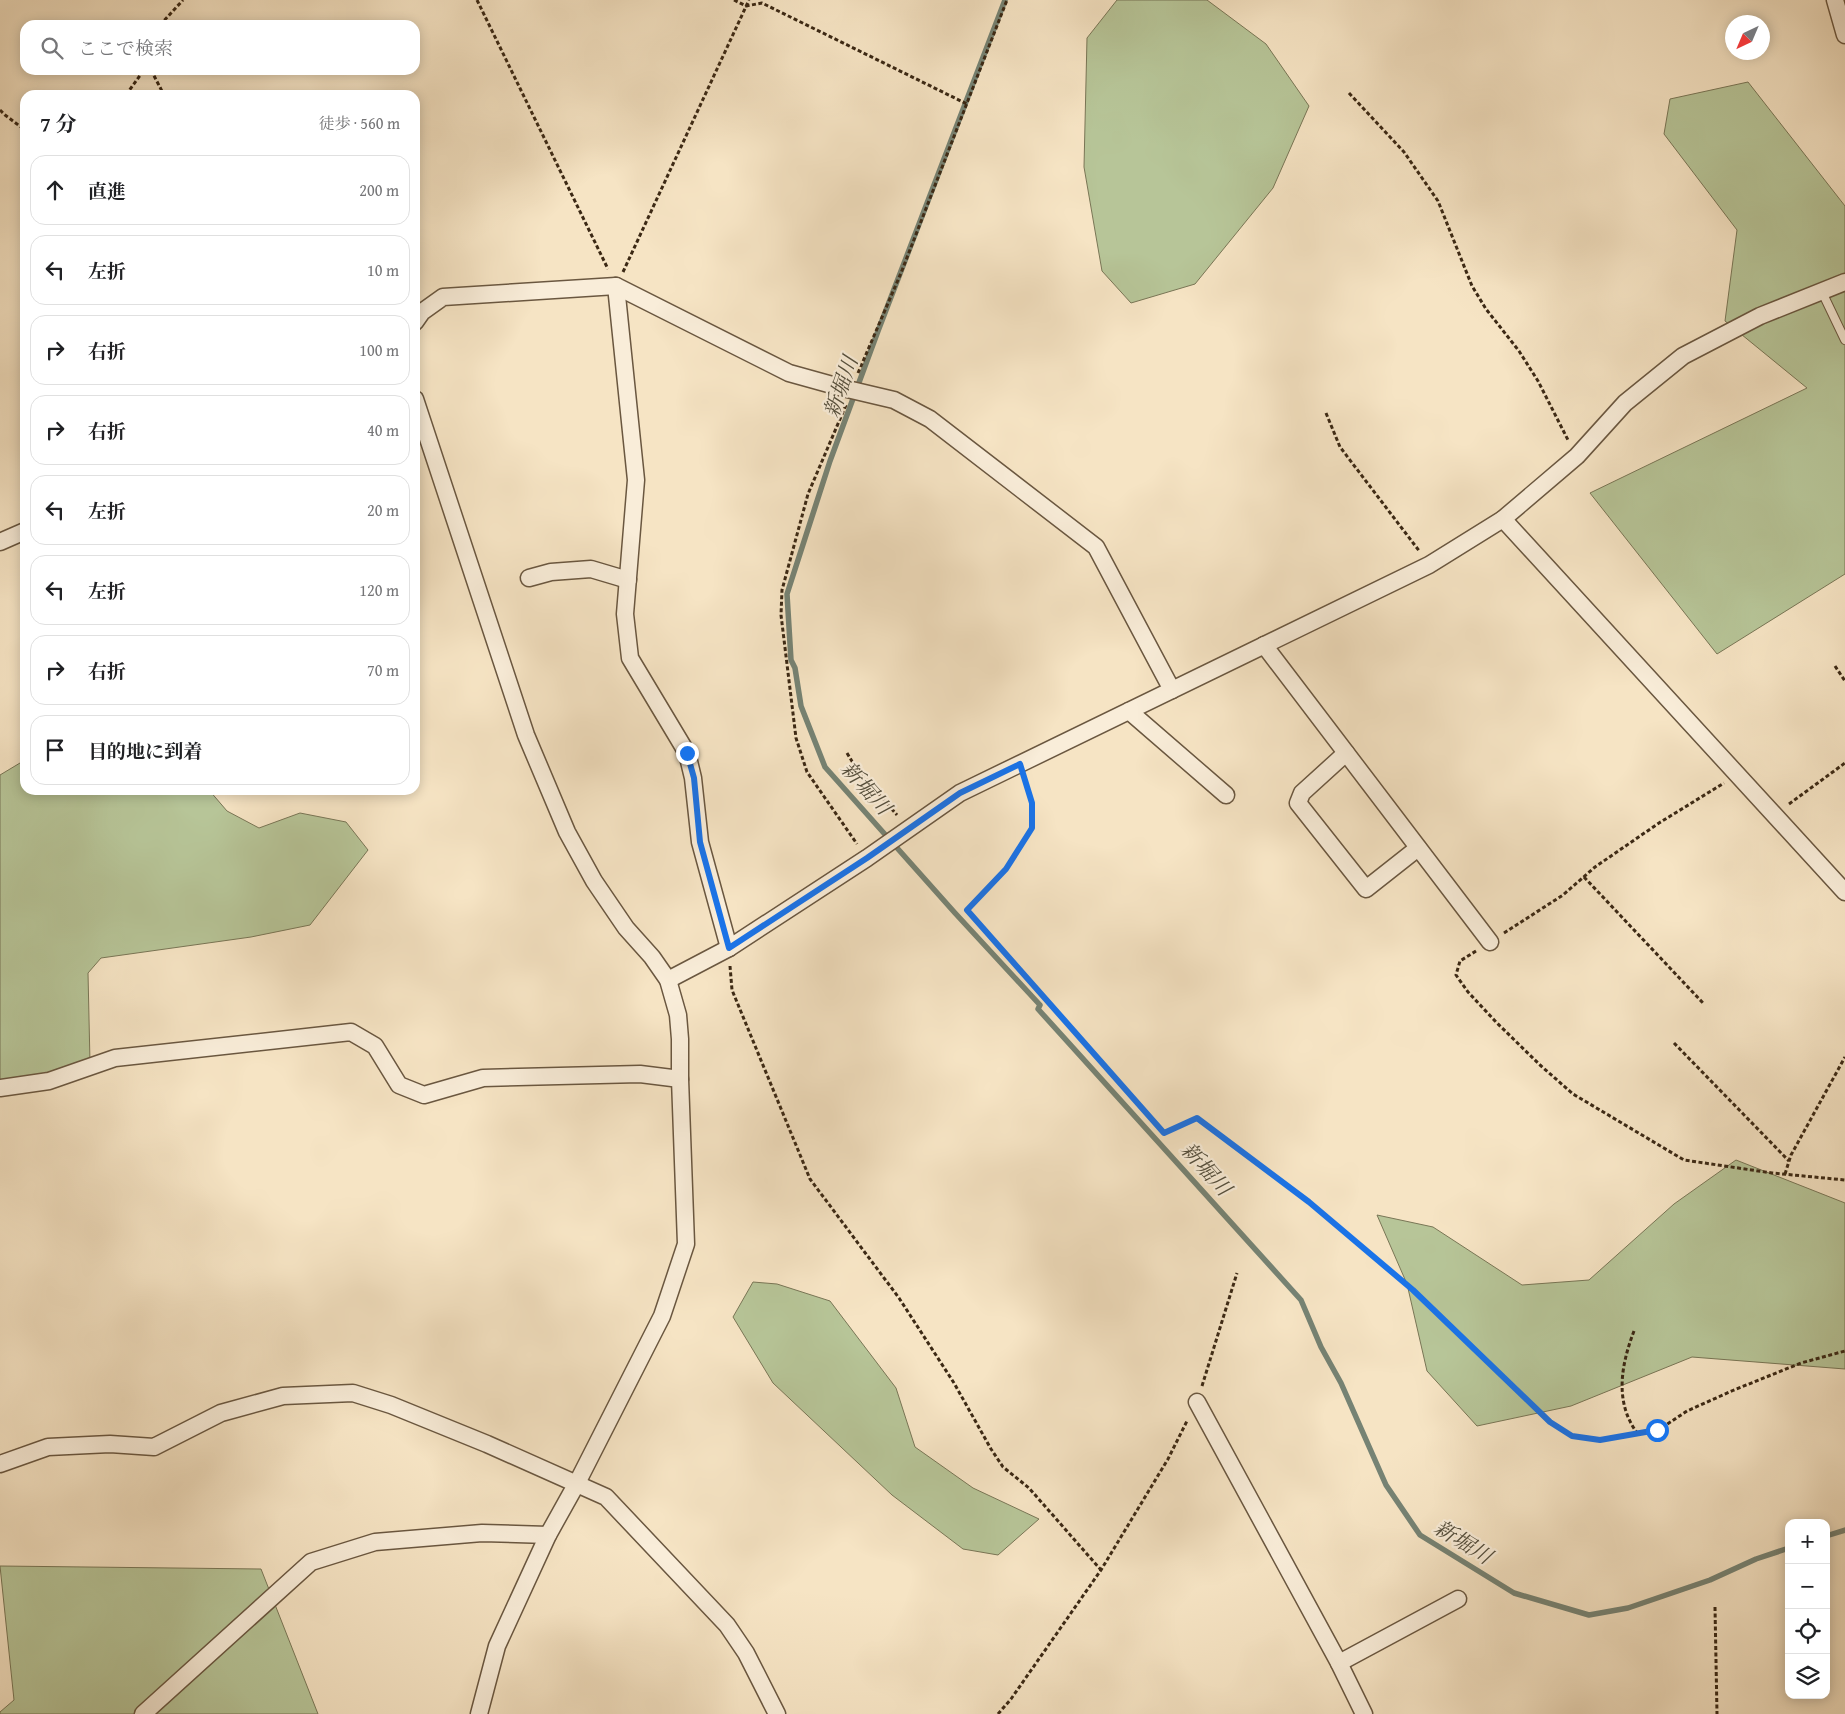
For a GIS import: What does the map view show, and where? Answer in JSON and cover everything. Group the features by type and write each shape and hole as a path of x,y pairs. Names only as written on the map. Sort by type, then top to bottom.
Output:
{"street":[{"path":"1835,0 1845,35"},
{"path":"668,980 729,948 867,858 960,793 1429,565 1503,519 1577,456 1625,403 1683,356 1760,316 1845,282"},
{"path":"616,286 636,480 625,614 630,658 687,753 694,778 700,842 729,948"},
{"path":"420,315 443,297 616,286 789,373 894,400 930,419 1096,548 1172,690"},
{"path":"420,414 526,734 566,832 599,889 626,928 652,957 668,980 678,1014 680,1039 686,1244 662,1316 577,1483 548,1535 497,1646 479,1714"},
{"path":"1503,519 1845,892"},
{"path":"0,542 20,533"},
{"path":"529,578 551,572 590,569 628,580"},
{"path":"1264,646 1490,942"},
{"path":"1129,711 1226,796"},
{"path":"1346,753 1302,793 1298,803 1366,889 1418,848"},
{"path":"0,1088 49,1080 115,1058 351,1032 375,1046 399,1085 424,1095 483,1078 640,1074 680,1079"},
{"path":"0,1464 48,1447 110,1444 154,1447 221,1413 283,1396 353,1393 400,1409 606,1497 727,1625 746,1653 777,1714"},
{"path":"1197,1402 1339,1663 1364,1714"},
{"path":"143,1714 311,1562 376,1542 482,1532 548,1535"},
{"path":"1339,1663 1458,1599"}],"lane":[{"path":"1822,292 1845,340"}],"path":[{"path":"165,20 183,0"},
{"path":"477,0 616,286"},
{"path":"734,0 746,6 762,3 967,104"},
{"path":"616,286 749,0"},
{"path":"867,858 807,772 796,738 781,614 782,590 808,494 900,273 1007,0"},
{"path":"130,90 140,75"},
{"path":"154,75 161,90"},
{"path":"1349,94 1404,152 1438,201 1472,286 1486,309 1519,351 1538,381 1577,456"},
{"path":"0,110 20,126"},
{"path":"1326,413 1340,447 1429,565"},
{"path":"1835,666 1845,681"},
{"path":"847,753 856,768 909,829"},
{"path":"1774,815 1845,763"},
{"path":"1020,764 1032,803 1032,828 1006,869 967,910 1164,1133 1197,1118 1309,1202 1413,1290 1550,1422 1572,1436 1600,1440 1657,1430 1687,1411 1801,1363 1845,1352"},
{"path":"1737,775 1659,823 1595,867 1563,895 1460,961 1456,975 1468,992 1496,1022 1573,1094 1684,1160 1845,1180"},
{"path":"1584,877 1703,1003"},
{"path":"729,948 732,990 810,1178 899,1298 954,1384 1003,1467 1029,1488 1100,1570"},
{"path":"1674,1043 1790,1161"},
{"path":"1785,1174 1845,1057"},
{"path":"998,1714 1011,1699 1100,1570 1168,1459 1197,1402 1237,1273"},
{"path":"1634,1331 1626,1350 1621,1380 1626,1416 1638,1434"},
{"path":"1715,1607 1718,1714"}],"green space":[{"path":"1117,0 1207,0 1266,44 1309,106 1273,188 1195,284 1131,303 1102,271 1084,167 1087,38"},
{"path":"1748,82 1845,206 1845,574 1717,654 1590,493 1807,388 1725,321 1737,230 1664,134 1670,99"},
{"path":"20,763 20,795 213,795 227,811 259,828 300,813 346,822 368,850 310,925 251,937 101,958 88,973 90,1063 0,1093 0,775"},
{"path":"1736,1160 1845,1203 1845,1369 1692,1357 1571,1406 1477,1426 1427,1371 1407,1284 1377,1215 1433,1227 1522,1285 1589,1280 1674,1204"},
{"path":"753,1282 777,1284 830,1301 896,1388 915,1447 973,1488 1039,1519 998,1555 963,1549 892,1495 773,1383 733,1317"},
{"path":"0,1566 261,1569 318,1714 0,1714 14,1700"}],"waterway":[{"name":"新堀川","path":"1005,0 830,461 787,594 791,660 795,668 801,706 825,767 1040,1005 1038,1009 1301,1300 1321,1347 1341,1383 1386,1485 1420,1535 1514,1593 1589,1615 1628,1608 1710,1580 1756,1559 1785,1549"},
{"name":"新堀川","path":"1830,1535 1845,1530"}],"route":[{"path":"687,753 694,778 700,842 729,948 867,858 960,793 1020,764 1032,803 1032,828 1006,869 967,910 1164,1133 1197,1118 1309,1202 1413,1290 1550,1422 1572,1436 1600,1440 1657,1430"}]}
